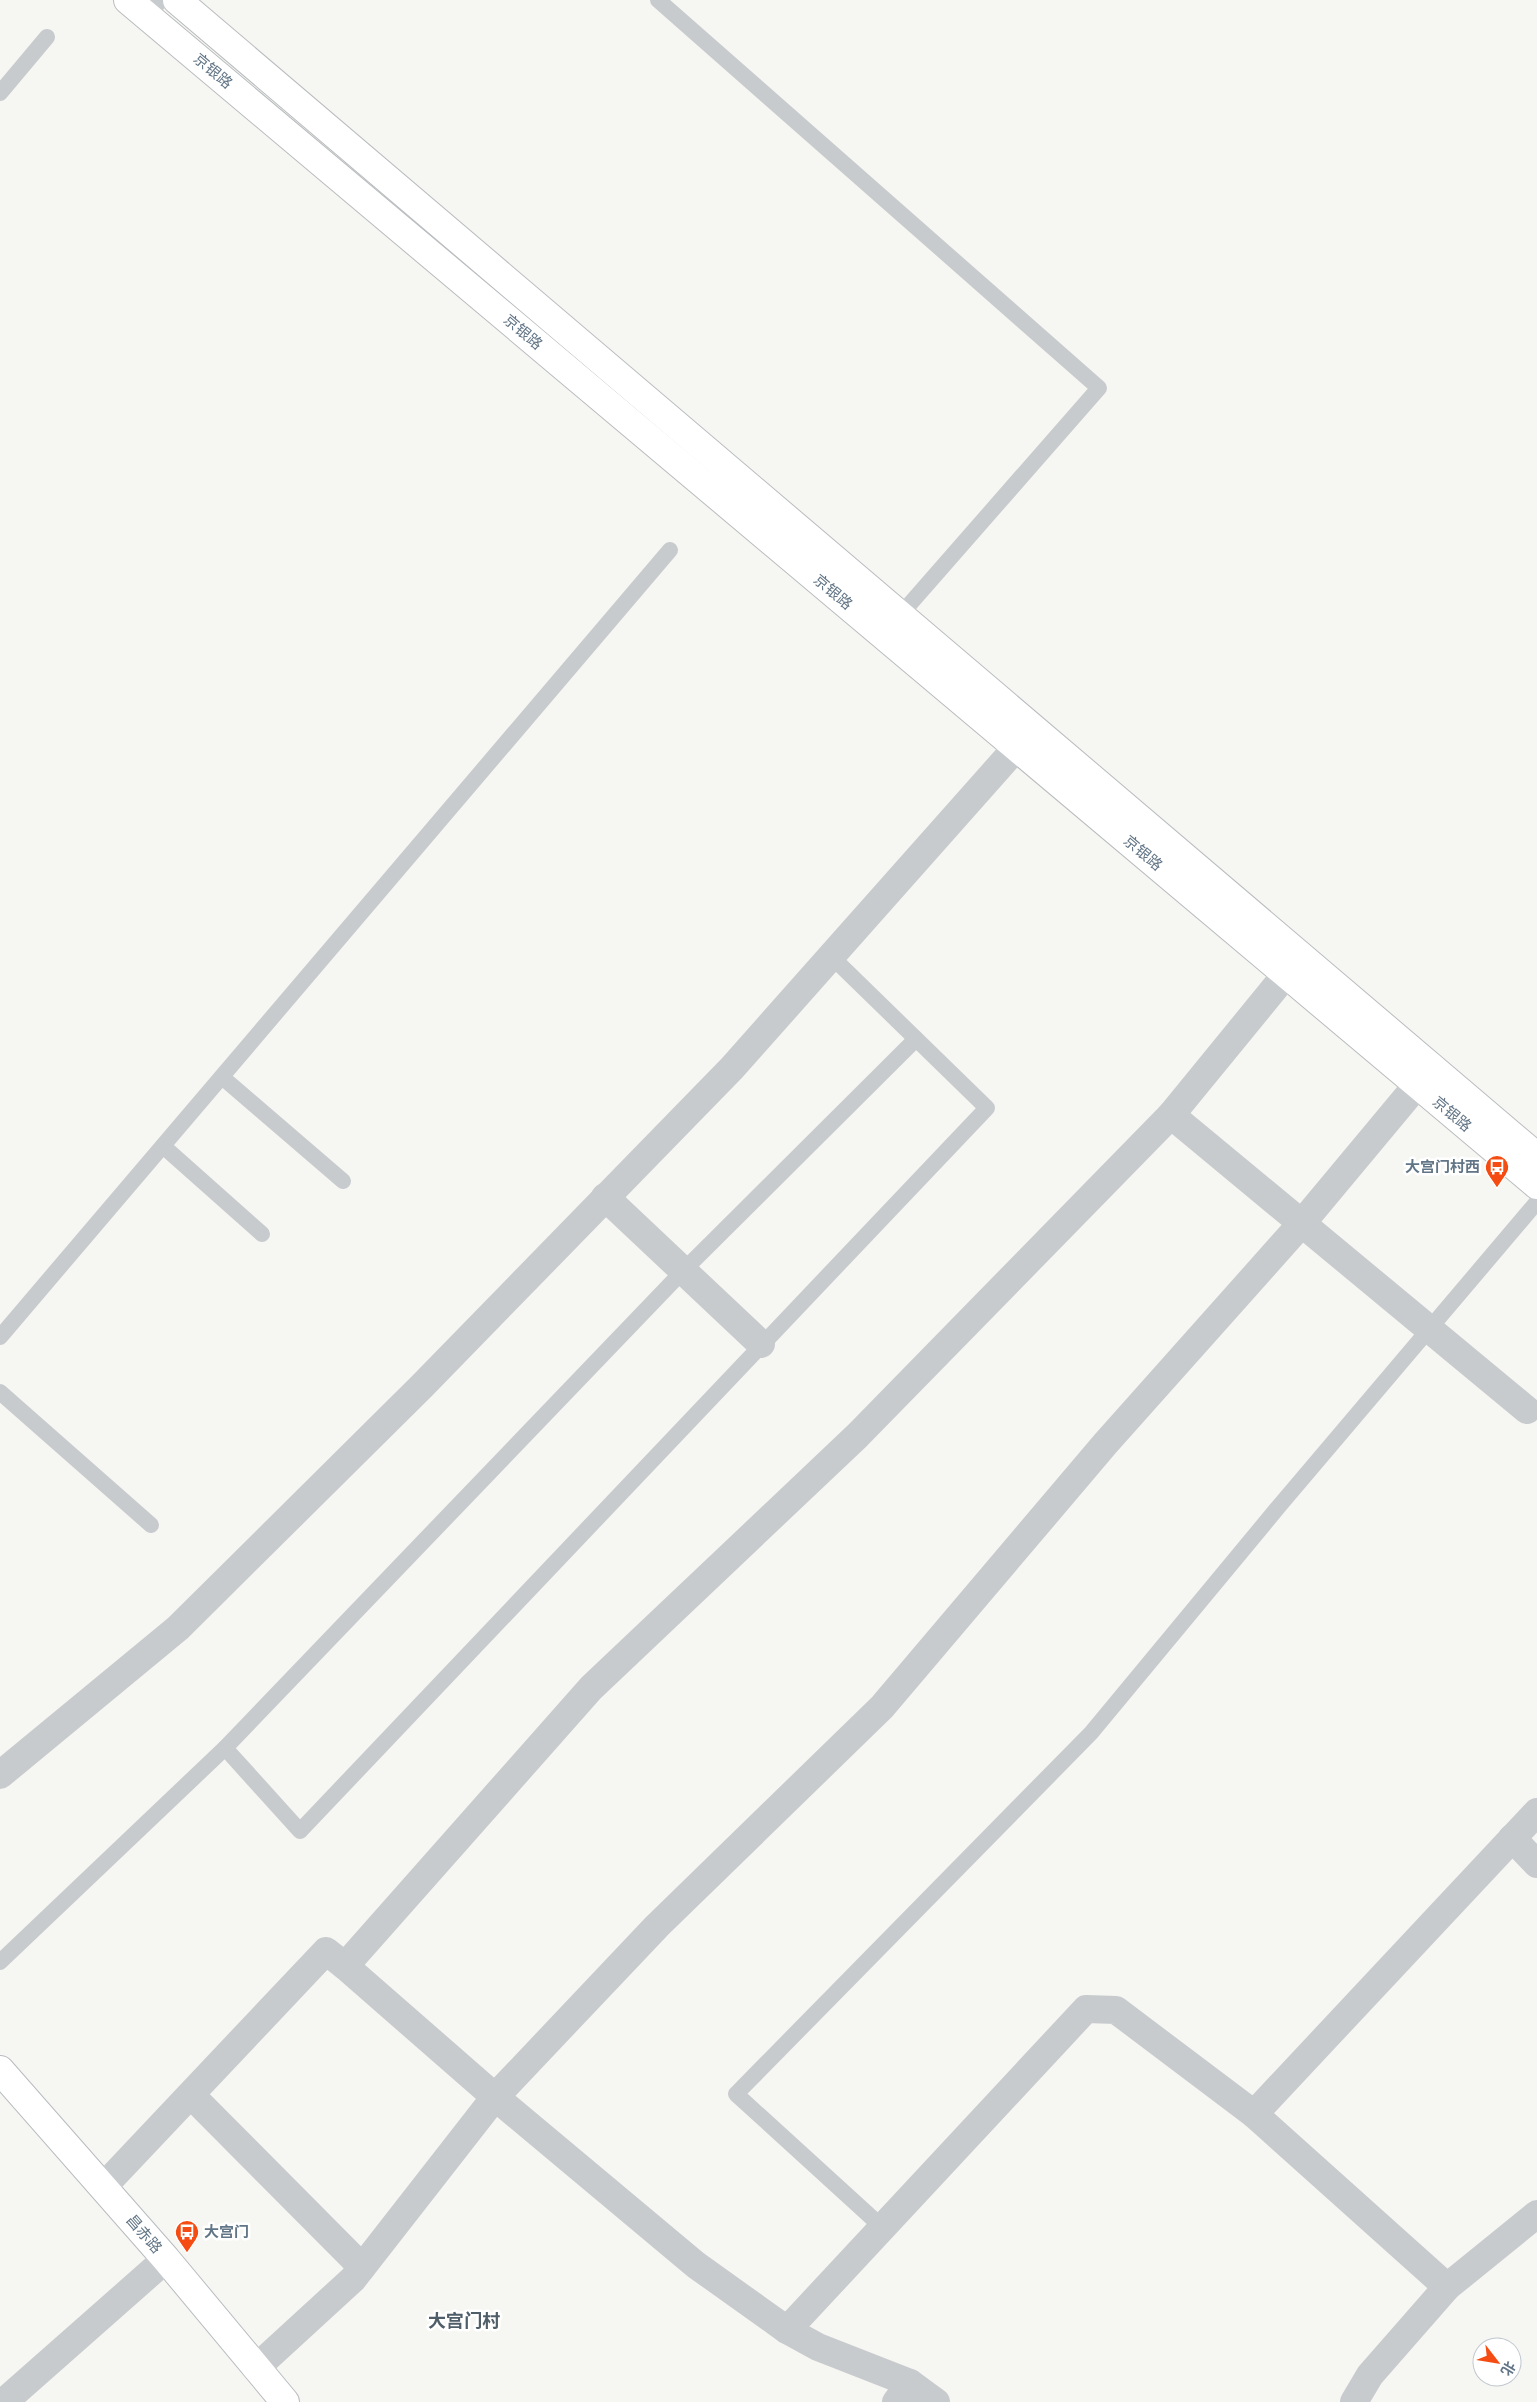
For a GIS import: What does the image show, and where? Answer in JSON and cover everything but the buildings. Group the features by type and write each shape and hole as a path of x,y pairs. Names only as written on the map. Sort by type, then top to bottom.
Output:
{"main road":[{"name":"京银路","path":"177,0 892,625"},
{"name":"京银路","path":"145,5 892,625 1425,1076 1537,1185"},
{"name":"京银路","path":"1425,1076 1537,1157"},
{"name":"昌赤路","path":"0,2070 166,2260 285,2402"}],"street":[{"path":"0,1775 178,1628 422,1386 732,1068 1025,738"},
{"path":"344,1966 591,1688 858,1436 1171,1115 1293,965"},
{"path":"256,2368 353,2279 495,2097 657,1926 882,1707 1105,1444 1302,1223 1425,1076"},
{"path":"1171,1115 1527,1410"},
{"path":"605,1198 762,1344"},
{"path":"1254,2114 1537,1812"},
{"path":"1512,1838 1537,1864"},
{"path":"103,2187 326,1951 495,2097 696,2265 787,2330 903,2392 936,2402"},
{"path":"787,2330 1086,2009 1116,2010 1254,2114 1447,2286"},
{"path":"191,2094 362,2266"},
{"path":"1354,2402 1370,2375 1447,2286 1537,2214"},
{"path":"13,2395 166,2260"}],"lane":[{"path":"658,0 1099,388 892,625"},
{"path":"0,93 47,37"},
{"path":"2,1331 163,1146 670,550"},
{"path":"225,1748 300,1830 987,1108 831,956"},
{"path":"0,1962 225,1748 684,1270 916,1039"},
{"path":"222,1077 343,1181"},
{"path":"163,1146 262,1234"},
{"path":"882,2228 736,2094 1091,1733 1537,1202"},
{"path":"0,1392 151,1525"}],"place":[{"name":"大宫门村西","path":"1497,1188"},
{"name":"大宫门","path":"187,2253"}],"district":[{"name":"大宫门村","path":"464,2321"}]}
